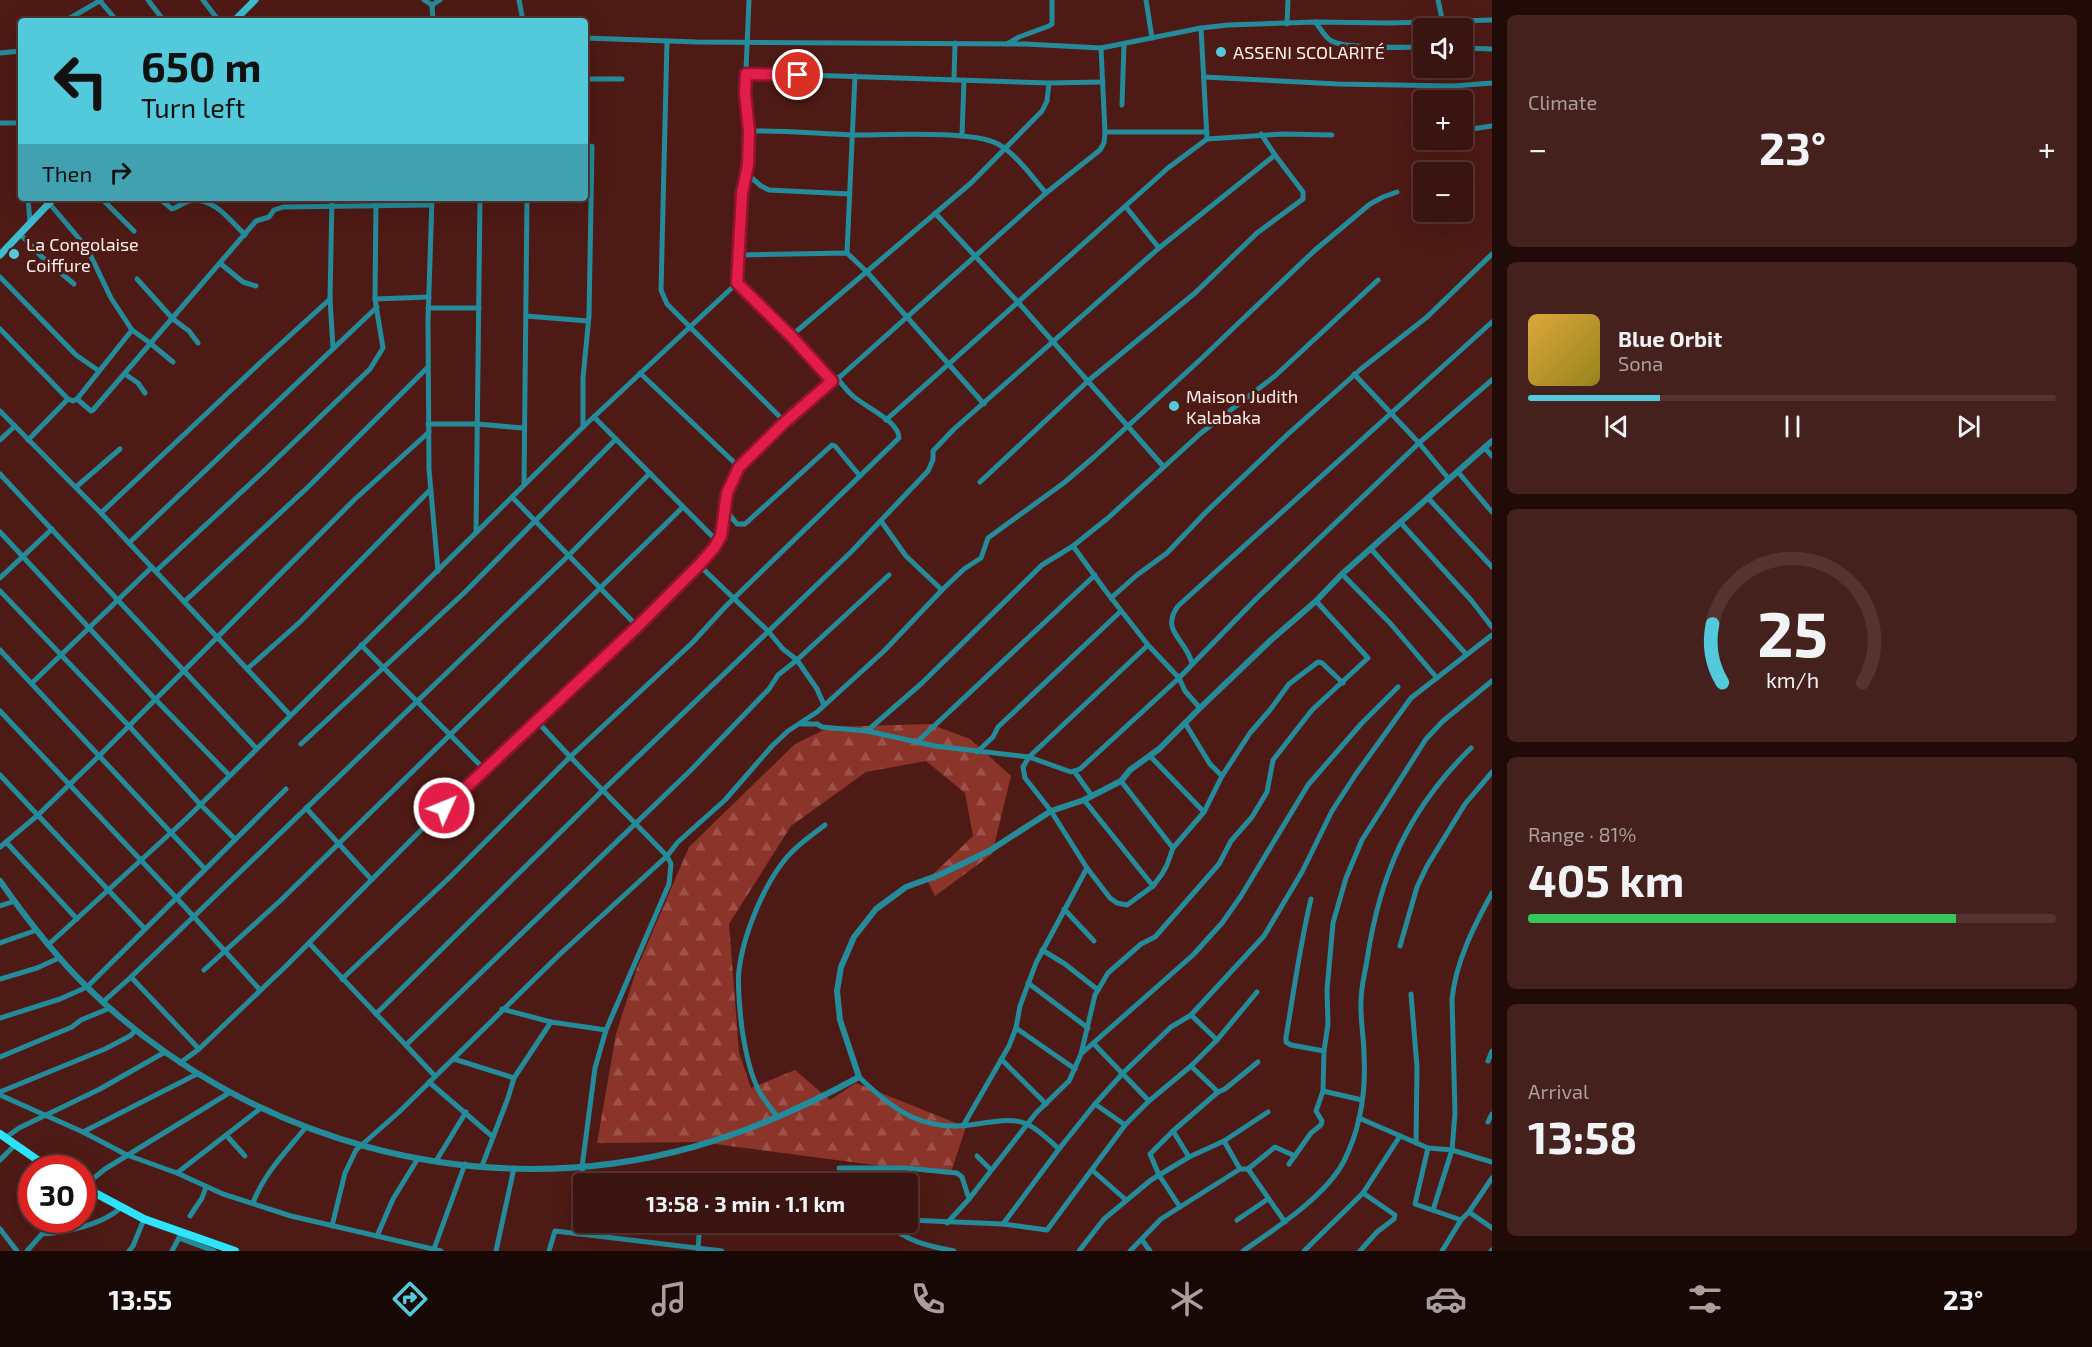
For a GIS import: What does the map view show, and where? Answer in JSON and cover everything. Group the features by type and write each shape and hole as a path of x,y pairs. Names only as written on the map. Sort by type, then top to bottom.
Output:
{"main road":[{"path":"237,18 253,1"},
{"path":"0,255 51,201"},
{"path":"3,1136 29,1155"},
{"path":"96,1194 144,1219 181,1234 235,1251"}],"street":[{"path":"70,18 101,0 115,18"},
{"path":"148,0 162,18"},
{"path":"202,0 217,18"},
{"path":"424,0 432,5"},
{"path":"432,5 440,0"},
{"path":"519,0 522,18"},
{"path":"48,945 142,861 583,427 737,283 742,193 749,131 745,93 749,0"},
{"path":"1007,44 1052,24 1052,0"},
{"path":"1146,0 1152,38"},
{"path":"1287,24 1288,0"},
{"path":"1438,0 1442,18"},
{"path":"432,5 433,18"},
{"path":"1473,20 1492,20"},
{"path":"1315,22 1330,40 1338,44 1367,47 1413,47"},
{"path":"588,38 1007,44 1101,48 1201,28 1315,22 1413,22"},
{"path":"1201,28 1207,139"},
{"path":"667,41 661,290 668,304 785,422"},
{"path":"954,80 955,44"},
{"path":"1122,105 1124,44"},
{"path":"180,1063 199,1049 484,769 637,627 699,565 721,536 724,508 730,486 739,467 785,422 975,255 1046,193 1100,150 1104,143 1105,132 1101,48"},
{"path":"1473,48 1492,49"},
{"path":"0,53 18,51"},
{"path":"746,74 1049,83 1102,82"},
{"path":"847,253 855,76"},
{"path":"1204,77 1454,86 1492,83"},
{"path":"588,79 622,79"},
{"path":"962,136 964,80"},
{"path":"791,336 971,183 1042,111 1047,101 1049,83"},
{"path":"0,123 18,123"},
{"path":"1473,129 1492,126"},
{"path":"749,131 962,136 988,140 1005,148 1046,193"},
{"path":"1105,132 1207,132"},
{"path":"980,482 1088,381 1195,293 1257,233 1303,199 1303,192 1261,134"},
{"path":"886,420 1168,168 1207,139 1261,134 1332,135"},
{"path":"583,427 583,378 588,321 588,170 592,146"},
{"path":"376,1014 881,520 928,471 933,460 933,451 1159,248 1275,155"},
{"path":"746,173 761,186 770,190 850,194"},
{"path":"332,1226 345,1173 356,1150 454,1059 502,1009 667,856 678,842 724,800 760,758 799,724 817,712 884,651 964,569 981,558 988,538 1065,482 1129,426 1314,250 1370,204 1383,196 1397,192"},
{"path":"28,201 30,223"},
{"path":"51,201 87,248 111,298 132,330 173,362"},
{"path":"103,201 134,231"},
{"path":"163,201 172,209 189,201"},
{"path":"197,201 212,205 224,213 245,235"},
{"path":"332,201 330,299 333,348"},
{"path":"32,683 118,600 265,470 370,369 383,348 375,299 376,201"},
{"path":"77,399 92,410 256,221 269,217 278,208 332,205 376,206 431,201 428,424 430,490 438,571"},
{"path":"476,533 480,201"},
{"path":"524,485 527,201"},
{"path":"1126,207 1159,248"},
{"path":"935,213 1017,301 1163,466"},
{"path":"20,234 42,257 74,284"},
{"path":"739,255 847,253 867,272 947,365 984,404"},
{"path":"1111,598 1167,553 1206,512 1354,374 1427,317 1492,254"},
{"path":"221,264 243,282 256,286"},
{"path":"0,278 76,355 99,371"},
{"path":"137,279 198,343"},
{"path":"867,731 922,683 1042,566 1073,546 1108,518 1163,466 1275,375 1378,280"},
{"path":"342,979 450,877 569,758 685,649 900,437 899,433 873,408 854,397 834,380 737,283"},
{"path":"375,299 429,297"},
{"path":"101,513 330,299"},
{"path":"129,543 377,308"},
{"path":"428,308 479,308"},
{"path":"526,316 588,321"},
{"path":"1192,663 1190,653 1170,621 1171,615 1178,606 1492,322"},
{"path":"0,328 68,399 73,401 132,330"},
{"path":"184,602 307,488 428,368"},
{"path":"640,373 739,467"},
{"path":"125,374 138,383 145,393"},
{"path":"1354,374 1419,443 1449,479"},
{"path":"799,724 817,724 867,731 977,752 1029,757 1068,772 1074,771 1082,767 1179,678 1419,443 1492,380"},
{"path":"28,440 68,399"},
{"path":"0,411 101,513 290,715"},
{"path":"594,417 718,542"},
{"path":"428,424 477,424 523,428"},
{"path":"0,440 15,426"},
{"path":"0,847 38,815 154,699 218,639 347,507 429,432"},
{"path":"301,744 464,593 616,439"},
{"path":"1059,1149 1027,1124 1013,1120 963,1126 936,1125 910,1117 894,1109 859,1077 840,1020 837,991 841,967 847,950 860,927 876,909 900,890 939,875 989,851 1050,811 1084,800 1121,781 1130,770 1151,757 1342,574 1492,441"},
{"path":"724,508 737,524 745,525 832,445 860,476"},
{"path":"1484,447 1492,456"},
{"path":"76,487 120,448"},
{"path":"1458,472 1492,512"},
{"path":"103,1002 568,556 650,473"},
{"path":"0,474 256,748"},
{"path":"247,669 300,622 430,490"},
{"path":"512,497 637,627"},
{"path":"1428,498 1492,567"},
{"path":"204,970 338,843 683,507"},
{"path":"881,520 906,556 942,590"},
{"path":"1400,522 1471,600 1492,627"},
{"path":"0,578 52,529"},
{"path":"0,532 154,699 229,776"},
{"path":"1073,546 1121,611 1148,645 1179,678 1185,691 1200,708"},
{"path":"1371,549 1466,654"},
{"path":"699,565 768,631 783,650 797,660 813,682 824,705"},
{"path":"1342,574 1390,623 1437,678"},
{"path":"406,1045 691,770 769,689 778,675 888,575"},
{"path":"917,742 1095,575"},
{"path":"0,591 235,839"},
{"path":"947,1222 969,1198 1027,1124 1069,1080 1081,1054 1098,990 1108,973 1141,944 1155,937 1219,864 1232,841 1252,817 1267,792 1273,759 1312,710 1368,658 1316,601"},
{"path":"977,752 993,737 998,727 1121,611"},
{"path":"1003,1224 1095,1104 1171,1027 1191,1015 1264,936 1292,891 1332,811 1411,698 1492,635"},
{"path":"361,645 484,769"},
{"path":"1148,645 1029,757 1023,767 1024,778 1050,811 1087,868 1110,898 1117,903 1127,905 1153,886 1167,865 1173,848 1204,812 1222,776 1250,733 1289,684 1318,662 1322,663 1343,683"},
{"path":"0,650 205,869"},
{"path":"1289,1164 1311,1133 1321,1125 1322,1119 1316,1112 1323,1091 1324,1051 1328,1024 1327,990 1333,923 1346,878 1362,840 1426,739 1443,721 1492,681"},
{"path":"1081,1054 1193,955 1222,924 1308,785 1361,724 1398,687"},
{"path":"0,711 260,990"},
{"path":"817,712 817,724"},
{"path":"537,721 569,758 667,856 671,864 669,884 606,1030 595,1068 582,1173"},
{"path":"1185,723 1200,748 1222,776"},
{"path":"1243,1251 1285,1222 1330,1181 1343,1163 1355,1135 1362,1100 1365,1059 1361,994 1374,916 1383,886 1421,806 1440,781 1471,748"},
{"path":"1151,757 1204,812"},
{"path":"1074,771 1092,796"},
{"path":"1400,946 1417,887 1427,866 1465,804 1492,772"},
{"path":"0,775 144,929"},
{"path":"1121,781 1173,848"},
{"path":"0,1018 60,999 87,987 286,789"},
{"path":"1084,800 1153,886"},
{"path":"306,808 371,879"},
{"path":"777,1117 759,1090 745,1047 739,999 739,970 757,910 769,885 786,859 802,842 825,825"},
{"path":"6,842 76,919"},
{"path":"963,1126 1009,1046 1016,1028 1020,1006 1042,950 1087,868"},
{"path":"0,881 48,945 87,987 136,1030 180,1063 229,1093 306,1127 362,1146 417,1160 514,1168 582,1167 646,1157 691,1147 747,1130 826,1095 859,1077"},
{"path":"1433,1210 1452,1150 1455,1113 1452,999 1454,983 1473,930 1492,893"},
{"path":"1311,899 1303,931 1286,1042 1324,1051"},
{"path":"0,906 15,901"},
{"path":"1064,909 1094,941"},
{"path":"0,943 37,930"},
{"path":"309,942 435,1076"},
{"path":"1042,950 1072,969 1098,990"},
{"path":"0,979 37,969 59,958"},
{"path":"131,977 199,1049"},
{"path":"1028,983 1088,1028"},
{"path":"918,1221 1003,1224 1047,1230 1125,1125 1217,1040 1257,992"},
{"path":"1411,994 1417,1067 1416,1143"},
{"path":"0,1057 72,1027 81,1020 110,1008"},
{"path":"502,1009 551,1022 606,1030"},
{"path":"1191,1015 1217,1040"},
{"path":"482,1166 514,1078 551,1022"},
{"path":"1016,1028 1075,1070"},
{"path":"0,1094 105,1049 130,1036 136,1030"},
{"path":"1094,1044 1149,1101"},
{"path":"1488,1061 1492,1051"},
{"path":"3,1136 100,1089 165,1052"},
{"path":"454,1059 514,1078"},
{"path":"1001,1059 1046,1104"},
{"path":"1180,1207 1159,1175 1150,1154 1218,1092 1258,1062"},
{"path":"1191,1066 1218,1092"},
{"path":"83,1132 197,1074"},
{"path":"429,1082 493,1137"},
{"path":"1323,1091 1362,1100"},
{"path":"96,1176 229,1093"},
{"path":"0,1094 127,1155 177,1173 206,1187 291,1216 441,1251"},
{"path":"1095,1104 1125,1125"},
{"path":"177,1173 261,1108"},
{"path":"436,1161 466,1112"},
{"path":"1079,1251 1104,1219 1159,1175 1189,1157 1224,1141 1268,1112"},
{"path":"1488,1122 1492,1114"},
{"path":"1359,1118 1428,1149 1452,1150 1492,1162"},
{"path":"253,1203 267,1173 306,1127"},
{"path":"1173,1131 1189,1157"},
{"path":"227,1136 245,1156"},
{"path":"1304,1251 1363,1193 1400,1136"},
{"path":"1224,1141 1240,1169"},
{"path":"0,1160 15,1146"},
{"path":"1130,1251 1161,1219 1240,1169 1248,1169 1275,1147 1280,1147 1295,1156"},
{"path":"1428,1149 1421,1184 1414,1203 1461,1220"},
{"path":"977,1156 991,1170"},
{"path":"377,1236 393,1199 417,1160"},
{"path":"434,1248 465,1164"},
{"path":"496,1251 514,1168"},
{"path":"839,1168 912,1168 957,1173 962,1177 969,1198"},
{"path":"1248,1169 1285,1222"},
{"path":"1092,1170 1126,1200"},
{"path":"1442,1251 1461,1220 1492,1178"},
{"path":"190,1216 202,1198 206,1187"},
{"path":"1360,1251 1377,1232 1394,1219 1395,1215 1363,1193"},
{"path":"1237,1220 1268,1198"},
{"path":"27,1251 42,1234 56,1234 90,1224 114,1214 121,1207"},
{"path":"1469,1212 1492,1228"},
{"path":"129,1251 144,1219"},
{"path":"0,1229 17,1251"},
{"path":"549,1251 554,1231 722,1251"},
{"path":"698,1249 699,1233"},
{"path":"898,1233 912,1242 954,1251"},
{"path":"172,1251 181,1234 210,1250"},
{"path":"1142,1240 1150,1251"}],"green space":[{"path":"930,724 970,739 1011,776 992,854 935,896 927,880 973,836 965,793 926,761 866,772 791,826 729,924 739,1052 751,1088 795,1070 830,1100 856,1083 966,1127 950,1175 700,1142 597,1143 616,1034 637,968 689,847 795,744 830,727"}],"place":[{"name":"ASSENI SCOLARITÉ","path":"1221,52"},
{"name":"La Congolaise Coiffure","path":"14,254"},
{"name":"Maison Judith Kalabaka","path":"1174,406"}],"route":[{"path":"444,808 637,627 699,565 721,536 727,493 739,467 785,422 832,381 791,336 737,283 742,193 748,165 746,74 798,75"}]}
